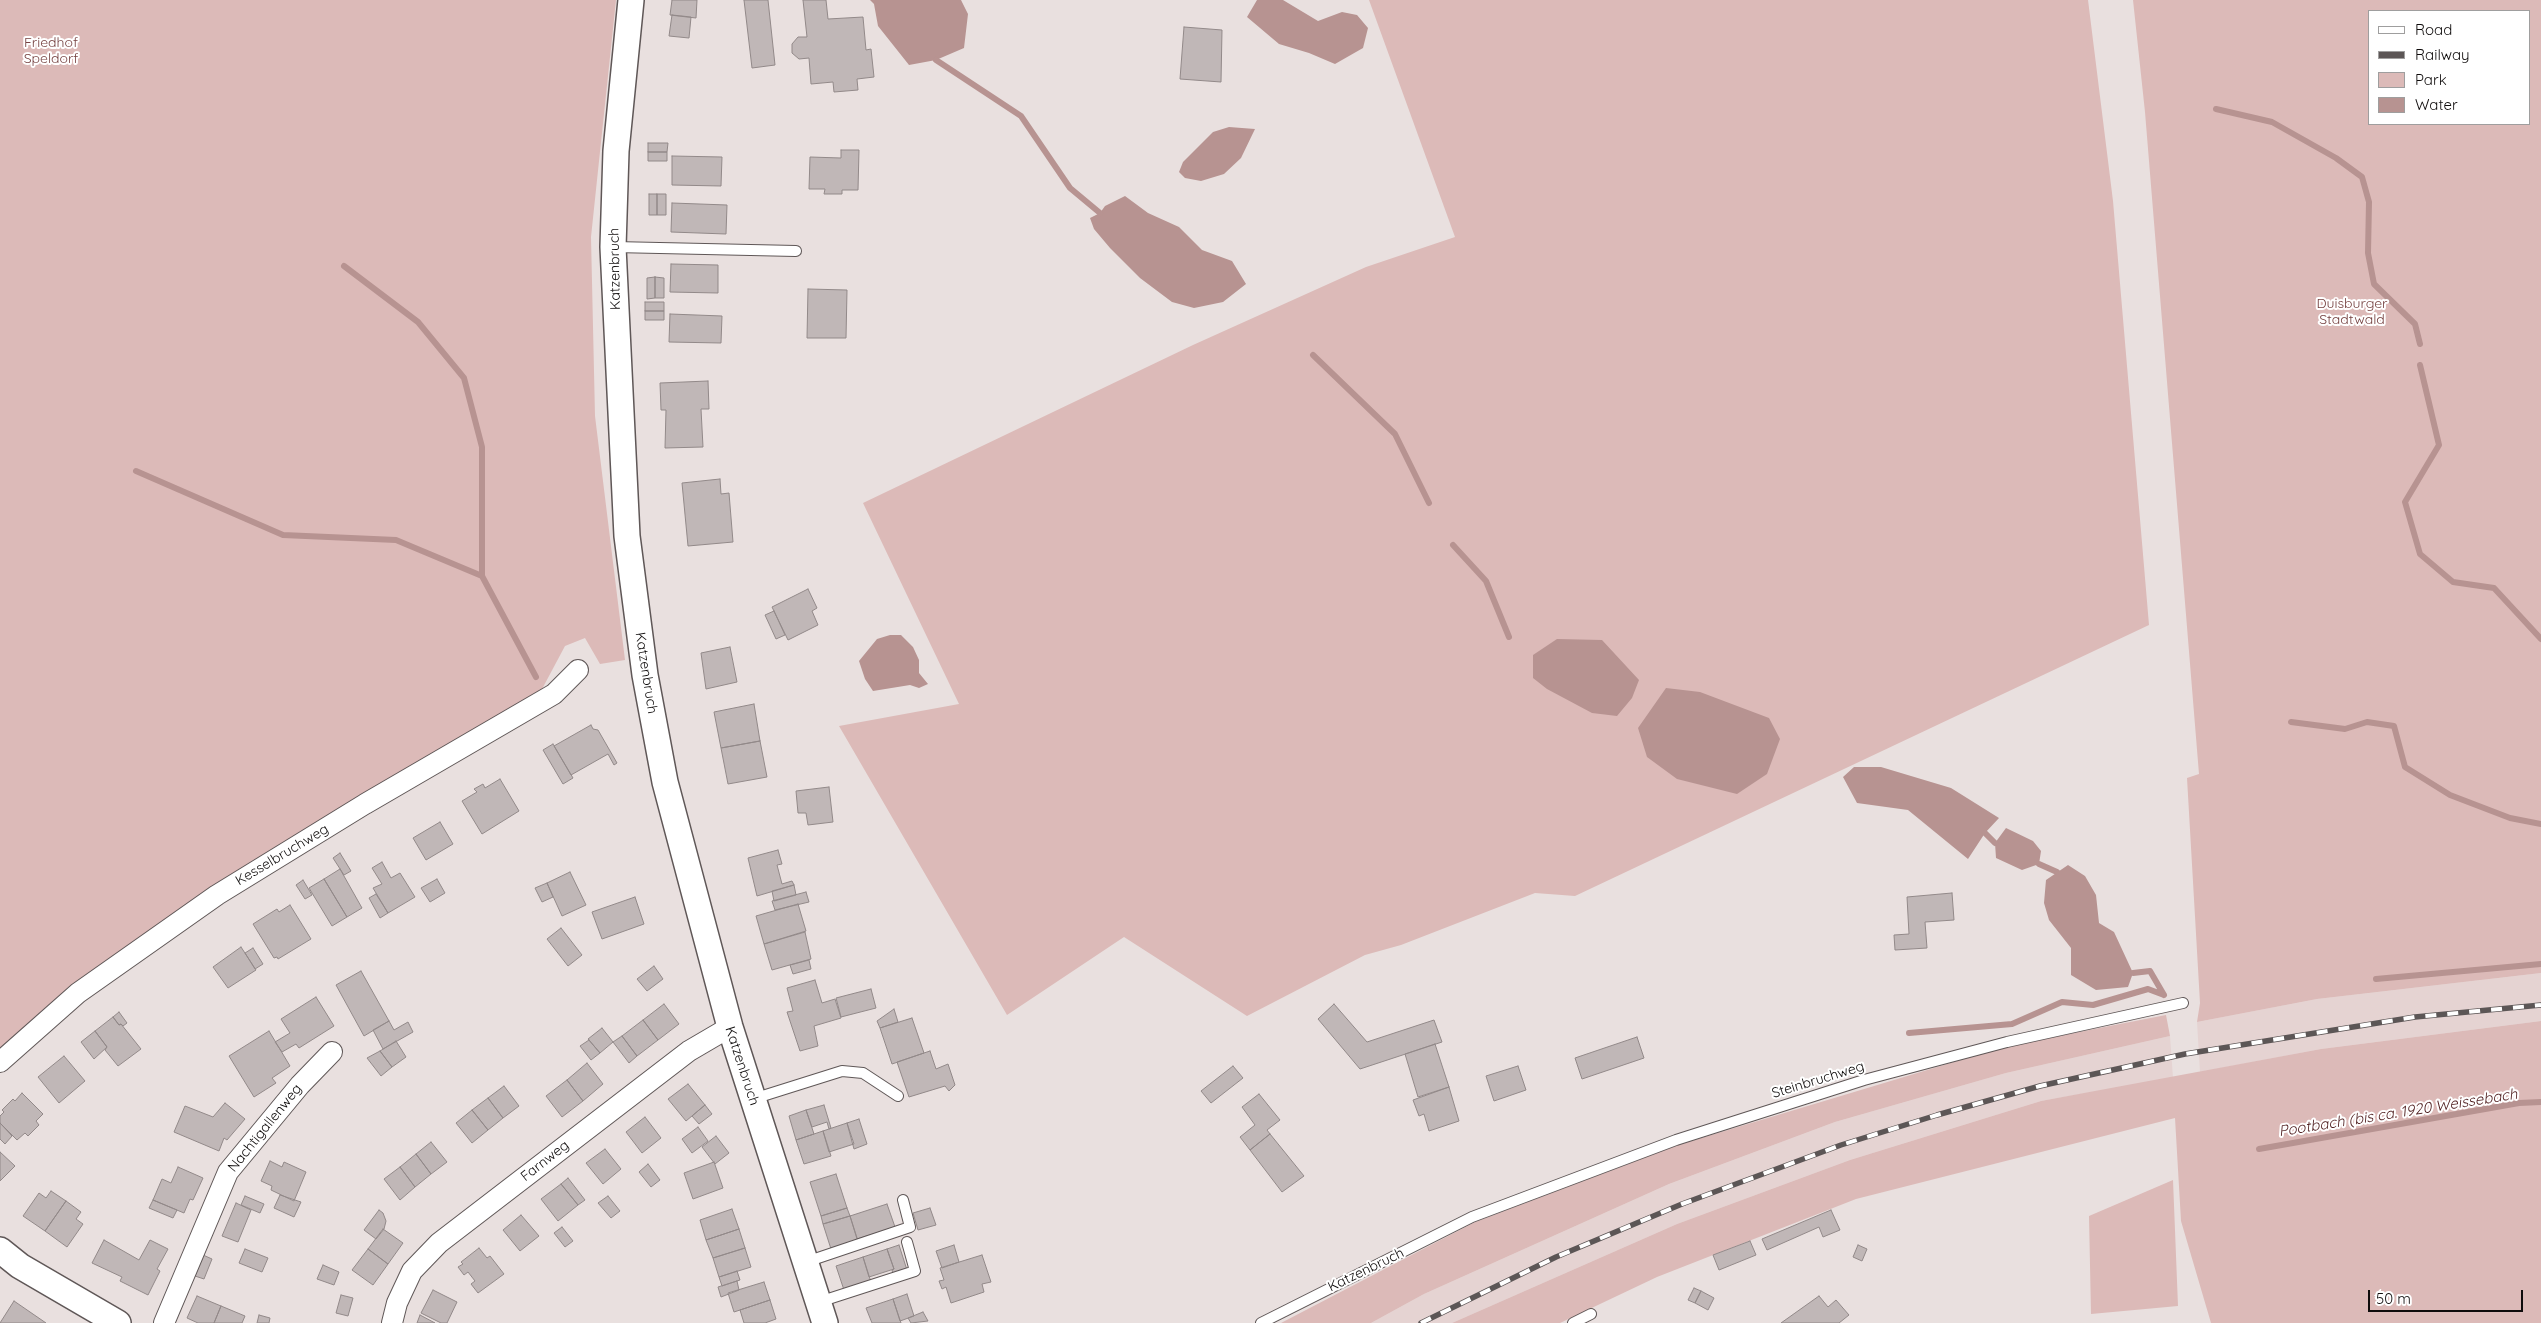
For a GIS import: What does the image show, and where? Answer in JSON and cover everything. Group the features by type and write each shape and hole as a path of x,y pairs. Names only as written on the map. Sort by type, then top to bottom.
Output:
{"street":[{"name":"Katzenbruch","path":"630,0 616,151 613,247 627,536 644,675 665,782 730,1027 822,1313"},
{"name":"Kesselbruchweg","path":"0,1062 78,993 217,894 365,804 554,694 578,670"},
{"name":"Farnweg","path":"392,1323 397,1303 412,1270 439,1243 688,1051 730,1027"},
{"name":"Nachtigallenweg","path":"164,1323 228,1172 300,1085 332,1052"},
{"path":"0,1250 20,1266 118,1323"}],"lane":[{"path":"613,247 796,251"},
{"name":"Steinbruchweg","path":"1472,1217 1676,1140 1864,1080 2007,1042 2183,1003"},
{"path":"753,1099 842,1071 863,1073 898,1096"},
{"path":"805,1262 910,1227 903,1200"},
{"name":"Katzenbruch","path":"1261,1323 1472,1217"},
{"path":"822,1313 915,1271 907,1242"},
{"path":"1573,1323 1591,1314"}],"shaded area":[{"path":"2541,973 2541,1021 2321,1049 2200,1072 2197,1022 2317,999"},
{"path":"2170,1036 2173,1078 2041,1101 1850,1160 1677,1224 1452,1323 1371,1323 1424,1294 1669,1184 1835,1122 2006,1073"}],"green space":[{"name":"Friedhof Speldorf","path":"0,0 616,0 591,237 595,416 625,660 600,664 585,638 565,646 541,691 0,1049"},
{"path":"1369,0 2088,0 2113,201 2149,625 1575,896 1535,893 1401,945 1365,955 1247,1016 1124,937 1007,1015 839,726 959,704 863,503 1193,345 1366,267 1455,237"},
{"name":"Duisburger Stadtwald","path":"2133,0 2541,0 2541,973 2317,999 2197,1022 2200,1003 2187,778 2199,774 2145,112"},
{"path":"2166,1015 2170,1036 2006,1073 1835,1122 1669,1184 1424,1294 1371,1323 1281,1323 1475,1222 1678,1145 2007,1046"},
{"path":"2541,1021 2541,1323 2211,1323 2181,1221 2175,1118 1856,1199 1657,1277 1560,1323 1452,1323 1677,1224 1850,1160 2041,1101 2321,1049"},
{"path":"2173,1180 2178,1306 2091,1314 2089,1216"}],"water":[{"path":"870,0 961,0 968,14 964,48 936,60 909,65 878,26 874,4"},
{"path":"1257,0 1283,0 1318,21 1342,12 1357,15 1368,28 1363,48 1335,64 1309,53 1279,44 1247,17"},
{"path":"1229,127 1255,129 1241,158 1224,174 1201,181 1185,178 1179,172 1183,162 1213,132"},
{"path":"1125,196 1148,213 1179,227 1202,250 1232,261 1246,284 1223,302 1194,308 1172,302 1140,278 1094,229 1090,218 1100,213 1105,206"},
{"path":"890,635 901,635 913,647 919,660 919,673 928,684 919,688 910,685 873,691 865,679 859,661 877,639"},
{"path":"1557,639 1602,640 1639,680 1632,698 1617,716 1592,713 1547,689 1533,678 1533,655"},
{"path":"1666,688 1700,692 1769,718 1780,739 1767,774 1737,794 1677,779 1647,757 1638,728"},
{"path":"1854,767 1881,767 1951,788 1999,818 1985,833 1968,859 1908,810 1857,803 1843,777"},
{"path":"2006,828 2033,841 2041,851 2039,864 2022,870 1996,858 1995,843"},
{"path":"2068,865 2085,876 2096,895 2099,923 2114,932 2133,973 2128,987 2096,990 2071,975 2071,948 2049,920 2044,903 2046,880"}],"building":[{"path":"672,0 697,0 696,18 670,15"},
{"path":"744,0 768,0 775,65 752,68"},
{"path":"803,0 826,0 828,19 863,17 866,50 871,49 874,77 857,79 858,90 834,92 833,82 811,84 809,58 799,59 792,53 792,44 798,37 807,37"},
{"path":"672,15 691,17 689,38 669,36"},
{"path":"1184,27 1222,30 1221,82 1180,79"},
{"path":"648,143 668,143 667,152 648,152"},
{"path":"841,150 859,150 858,190 842,190 842,194 824,194 825,189 809,189 810,157 841,158"},
{"path":"648,152 667,152 667,161 648,161"},
{"path":"672,156 722,157 721,186 672,185"},
{"path":"649,194 657,194 657,215 649,215"},
{"path":"657,194 666,194 666,215 657,215"},
{"path":"672,203 727,205 726,234 671,232"},
{"path":"671,264 718,265 718,293 670,292"},
{"path":"655,277 655,298 647,299 647,278"},
{"path":"655,277 664,278 664,298 655,298"},
{"path":"808,289 847,290 846,338 807,338"},
{"path":"645,302 664,302 664,311 645,311"},
{"path":"645,311 664,311 664,320 645,320"},
{"path":"670,314 722,316 721,343 669,342"},
{"path":"708,381 709,409 701,409 703,447 665,448 666,410 661,410 660,383"},
{"path":"720,479 721,494 729,493 733,542 688,546 682,483"},
{"path":"808,589 817,608 812,611 818,625 788,640 772,607"},
{"path":"774,611 785,635 776,639 765,615"},
{"path":"730,647 737,682 706,689 701,653"},
{"path":"754,704 760,741 721,748 714,712"},
{"path":"591,725 593,729 598,730 617,763 614,765 608,754 571,775 554,746"},
{"path":"760,741 767,777 728,784 721,748"},
{"path":"553,744 573,778 563,784 543,750"},
{"path":"500,779 519,811 482,834 462,801 477,792 474,789 483,784 485,788"},
{"path":"829,787 833,822 808,825 806,813 798,813 796,791"},
{"path":"440,822 453,844 426,860 413,838"},
{"path":"778,850 782,864 777,865 782,884 792,881 794,885 757,896 748,858"},
{"path":"340,853 351,871 344,875 333,858"},
{"path":"382,862 391,878 400,873 415,897 388,913 373,888 382,884 372,868"},
{"path":"340,869 362,908 347,917 324,879"},
{"path":"570,872 586,905 562,916 547,883"},
{"path":"324,879 347,917 332,926 309,888"},
{"path":"437,879 445,893 430,902 421,888"},
{"path":"303,880 312,895 305,899 296,885"},
{"path":"547,883 553,897 542,902 535,888"},
{"path":"794,885 796,895 774,901 772,891"},
{"path":"806,892 809,902 775,910 772,901"},
{"path":"1952,893 1954,920 1925,922 1927,948 1895,950 1894,935 1909,934 1907,897"},
{"path":"376,894 388,913 380,918 369,898"},
{"path":"635,897 644,924 602,939 592,912"},
{"path":"798,904 806,931 764,944 756,916"},
{"path":"290,905 311,939 278,959 277,957 274,958 253,924 277,909 279,912"},
{"path":"561,928 582,955 568,966 547,939"},
{"path":"805,932 811,959 772,970 764,944"},
{"path":"241,947 256,970 228,988 213,967"},
{"path":"253,948 263,964 255,969 245,953"},
{"path":"809,960 811,969 793,974 790,965"},
{"path":"654,966 663,979 647,991 637,979"},
{"path":"361,971 389,1021 364,1036 336,985"},
{"path":"815,980 822,1003 835,999 841,1018 814,1026 818,1046 800,1051 787,1012 793,1011 787,988"},
{"path":"871,989 876,1008 841,1017 836,998"},
{"path":"316,997 334,1026 299,1048 296,1044 282,1052 275,1042 290,1033 281,1019"},
{"path":"664,1004 679,1024 658,1040 643,1020"},
{"path":"1334,1004 1367,1042 1434,1020 1442,1042 1360,1069 1318,1019"},
{"path":"894,1009 898,1022 880,1028 877,1021"},
{"path":"119,1012 127,1023 123,1026 119,1025 113,1017"},
{"path":"113,1017 141,1049 118,1066 105,1050 107,1047 95,1031"},
{"path":"912,1018 924,1053 892,1064 880,1028"},
{"path":"643,1020 658,1040 637,1056 622,1036"},
{"path":"389,1021 394,1030 408,1022 413,1032 383,1049 373,1030"},
{"path":"602,1028 613,1042 600,1053 588,1039"},
{"path":"95,1031 107,1047 94,1059 81,1042"},
{"path":"269,1031 290,1066 272,1078 276,1083 254,1097 229,1056"},
{"path":"622,1036 637,1056 629,1063 613,1042"},
{"path":"1637,1037 1644,1058 1582,1079 1575,1058"},
{"path":"589,1040 600,1053 591,1060 580,1046"},
{"path":"396,1041 406,1057 392,1067 380,1051"},
{"path":"1435,1044 1449,1087 1418,1097 1405,1054"},
{"path":"380,1051 392,1067 381,1076 367,1058"},
{"path":"930,1051 936,1069 948,1064 955,1085 949,1091 945,1086 909,1097 897,1062"},
{"path":"64,1056 85,1081 59,1103 38,1077"},
{"path":"587,1063 603,1084 583,1101 567,1080"},
{"path":"1233,1066 1243,1078 1211,1103 1201,1091"},
{"path":"1518,1066 1526,1090 1494,1101 1486,1076"},
{"path":"567,1080 583,1101 562,1117 546,1096"},
{"path":"688,1084 705,1105 686,1121 668,1099"},
{"path":"504,1086 519,1106 503,1118 488,1098"},
{"path":"1449,1087 1459,1121 1429,1131 1424,1114 1419,1116 1413,1100"},
{"path":"22,1093 43,1114 36,1121 39,1125 28,1136 25,1133 17,1140 0,1123 0,1116 4,1112 2,1110 13,1099 15,1101"},
{"path":"1259,1094 1280,1120 1267,1130 1270,1134 1250,1150 1240,1137 1255,1125 1242,1107"},
{"path":"488,1098 503,1118 488,1130 472,1110"},
{"path":"225,1103 245,1119 227,1140 224,1138 219,1151 174,1132 185,1106 213,1117"},
{"path":"705,1105 712,1114 699,1124 692,1116"},
{"path":"824,1105 831,1128 829,1129 827,1122 812,1127 806,1110"},
{"path":"472,1110 488,1130 472,1143 456,1123"},
{"path":"806,1110 814,1134 796,1140 789,1116"},
{"path":"645,1117 661,1138 642,1153 626,1132"},
{"path":"859,1119 867,1144 854,1149 847,1123"},
{"path":"0,1123 12,1136 5,1144 0,1139"},
{"path":"847,1123 854,1144 829,1152 823,1131"},
{"path":"698,1127 708,1141 692,1153 682,1139"},
{"path":"823,1131 831,1156 804,1164 796,1140"},
{"path":"1270,1134 1304,1176 1282,1192 1250,1150"},
{"path":"716,1136 729,1153 715,1164 702,1147"},
{"path":"431,1142 447,1162 431,1174 416,1154"},
{"path":"605,1149 621,1169 603,1184 586,1163"},
{"path":"0,1152 15,1166 0,1181"},
{"path":"416,1154 431,1174 415,1187 400,1167"},
{"path":"270,1161 282,1167 284,1162 306,1172 294,1201 271,1190 272,1186 261,1181"},
{"path":"714,1162 723,1188 693,1199 684,1173"},
{"path":"648,1164 660,1180 651,1187 639,1172"},
{"path":"178,1167 203,1178 193,1200 190,1199 184,1213 153,1200 162,1179 171,1183"},
{"path":"400,1167 415,1187 400,1200 384,1179"},
{"path":"836,1174 847,1208 821,1216 810,1182"},
{"path":"568,1178 585,1200 578,1205 561,1184"},
{"path":"561,1184 578,1205 558,1221 541,1199"},
{"path":"51,1191 66,1201 45,1231 23,1216 39,1193 46,1198"},
{"path":"280,1195 301,1202 294,1217 274,1208"},
{"path":"245,1196 264,1204 260,1213 241,1205"},
{"path":"608,1196 620,1211 611,1218 598,1203"},
{"path":"153,1200 177,1210 173,1218 149,1208"},
{"path":"66,1201 81,1212 76,1219 83,1224 67,1247 45,1231"},
{"path":"236,1203 251,1210 238,1242 222,1236"},
{"path":"887,1204 895,1227 857,1239 850,1216"},
{"path":"847,1208 850,1216 823,1224 821,1216"},
{"path":"930,1208 936,1225 918,1230 913,1213"},
{"path":"732,1209 739,1229 706,1240 700,1220"},
{"path":"379,1210 383,1213 386,1221 384,1229 376,1239 364,1230"},
{"path":"1831,1210 1840,1230 1823,1237 1819,1227 1767,1250 1762,1239"},
{"path":"521,1215 539,1236 520,1251 503,1230"},
{"path":"850,1216 858,1241 831,1249 823,1224"},
{"path":"562,1227 573,1241 565,1247 554,1233"},
{"path":"383,1229 403,1243 388,1264 368,1249"},
{"path":"739,1229 745,1248 713,1258 706,1240"},
{"path":"104,1240 139,1260 150,1240 168,1249 157,1269 160,1271 148,1295 120,1281 122,1277 92,1263"},
{"path":"1750,1241 1756,1255 1719,1270 1713,1255"},
{"path":"899,1245 907,1270 893,1274 892,1270 894,1269 887,1249"},
{"path":"954,1245 959,1262 942,1268 936,1251"},
{"path":"1858,1245 1867,1249 1862,1261 1853,1257"},
{"path":"479,1248 487,1258 490,1256 504,1274 478,1293 471,1284 475,1281 468,1272 464,1275 458,1267 463,1264 461,1262"},
{"path":"745,1248 751,1267 719,1277 713,1258"},
{"path":"245,1249 268,1258 262,1272 239,1263"},
{"path":"368,1249 388,1264 373,1285 352,1270"},
{"path":"887,1249 894,1269 869,1277 863,1257"},
{"path":"203,1255 212,1259 204,1279 195,1276"},
{"path":"982,1255 991,1282 982,1284 984,1292 951,1303 946,1287 942,1289 939,1281 944,1280 940,1268"},
{"path":"863,1257 871,1282 844,1290 836,1266"},
{"path":"323,1265 339,1272 334,1285 317,1279"},
{"path":"737,1271 740,1280 722,1286 719,1277"},
{"path":"737,1281 739,1290 721,1297 718,1287"},
{"path":"764,1282 770,1300 734,1312 728,1293"},
{"path":"1694,1288 1701,1291 1695,1303 1688,1300"},
{"path":"433,1290 457,1302 447,1323 441,1323 421,1313"},
{"path":"1701,1291 1714,1298 1708,1310 1695,1303"},
{"path":"907,1294 914,1316 900,1321 893,1299"},
{"path":"341,1295 353,1298 348,1316 336,1313"},
{"path":"197,1296 221,1306 214,1323 198,1323 187,1318"},
{"path":"1819,1296 1828,1307 1836,1300 1849,1315 1839,1323 1781,1323"},
{"path":"893,1299 901,1323 872,1323 866,1308"},
{"path":"770,1300 776,1319 765,1323 744,1323 740,1310"},
{"path":"14,1301 46,1323 0,1323"},
{"path":"221,1306 245,1316 242,1323 214,1323"},
{"path":"923,1312 928,1321 911,1323 908,1318"},
{"path":"259,1315 270,1318 269,1323 257,1323"},
{"path":"420,1315 435,1323 417,1323"}],"waterway":[{"path":"936,60 1021,116 1070,188 1100,213"},
{"path":"2216,109 2272,122 2336,158 2362,177 2369,202 2368,253 2374,284 2415,324 2420,344"},
{"path":"344,266 418,322 464,378 482,447 482,576 536,677"},
{"path":"1313,355 1395,434 1429,503"},
{"path":"2420,365 2439,445 2405,502 2420,554 2453,582 2494,588 2541,639"},
{"path":"136,471 283,535 396,540 482,576"},
{"path":"1453,545 1486,581 1509,637"},
{"path":"2291,722 2345,729 2367,722 2394,726 2405,767 2450,795 2510,818 2541,824"},
{"path":"1985,833 1995,843"},
{"path":"2039,864 2057,872"},
{"path":"2376,979 2541,964"},
{"path":"2133,973 2150,971 2164,995"},
{"path":"1909,1033 2012,1024 2062,1002 2093,1005 2148,989 2164,995"},
{"name":"Pootbach (bis ca. 1920 Weissebach","path":"2259,1149 2519,1103 2541,1102"}],"railway":[{"path":"1421,1323 1556,1257 1682,1204 1841,1145 1937,1115 2040,1086 2185,1054 2415,1017 2541,1005"}]}
